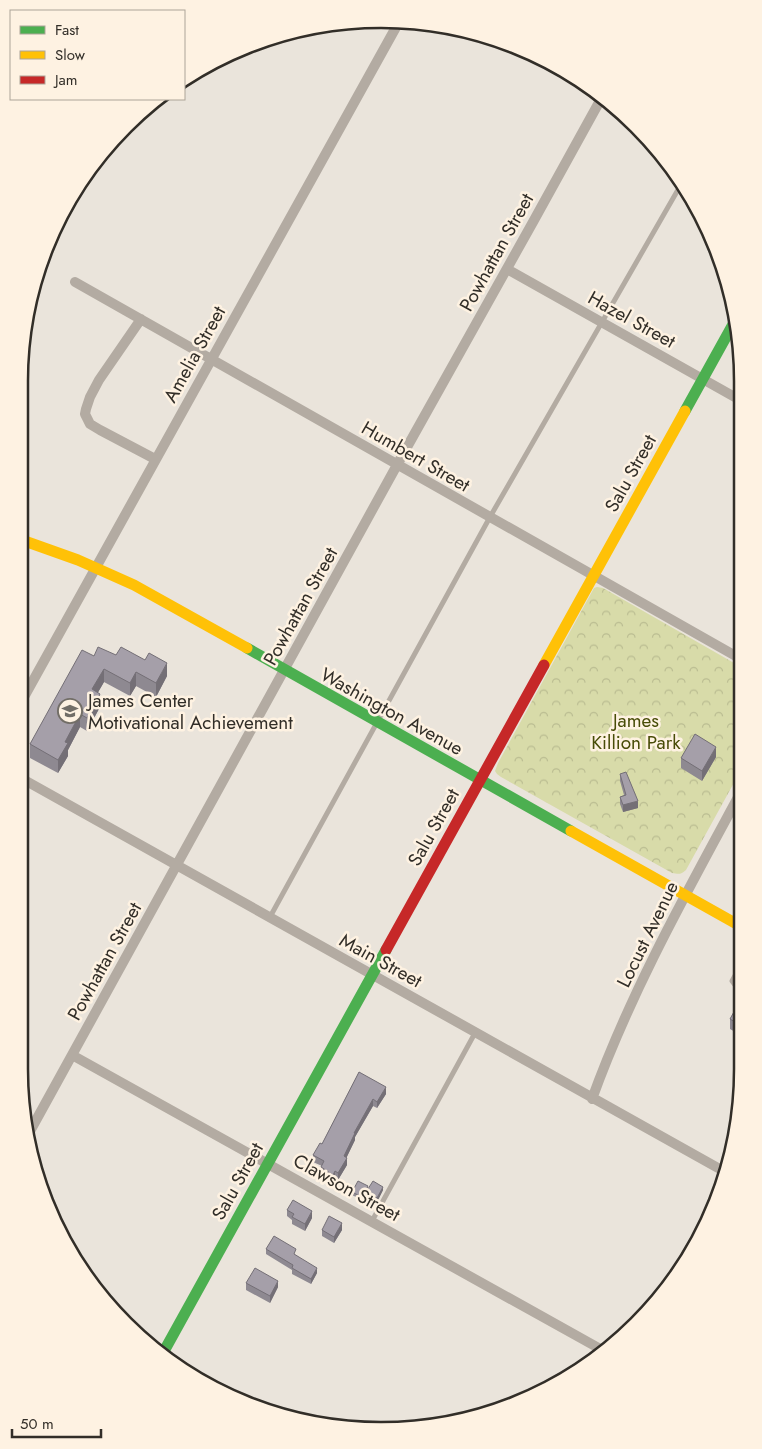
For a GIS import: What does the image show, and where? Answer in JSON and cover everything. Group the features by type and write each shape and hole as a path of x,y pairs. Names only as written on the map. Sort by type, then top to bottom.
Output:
{"street":[{"name":"Amelia Street","path":"28,690 396,28"},
{"name":"Powhattan Street","path":"33,1128 397,465 599,103"},
{"name":"Hazel Street","path":"507,269 734,397"},
{"name":"Humbert Street","path":"75,282 734,655"},
{"path":"140,319 99,380 90,396 85,414 88,421 100,430 155,459"},
{"name":"Salu Street","path":"166,1348 730,328"},
{"name":"Washington Avenue","path":"28,543 95,567 142,590 734,923"},
{"name":"Main Street","path":"28,782 719,1169"},
{"name":"Locust Avenue","path":"592,1099 606,1058 685,895 734,805"},
{"name":"Clawson Street","path":"72,1055 597,1347"}],"lane":[{"path":"270,917 490,517 678,190"},
{"path":"372,1221 475,1033"}],"green space":[{"name":"James Killion Park","path":"594,588 603,588 734,663 734,783 686,870 678,874 672,873 501,777 495,771"}],"building":[{"path":"98,647 116,655 121,647 145,660 149,653 167,663 156,683 136,672 130,683 104,669 92,689 100,694 87,718 80,714 65,742 68,743 58,760 30,744 82,650 94,656"},
{"path":"695,734 716,747 702,771 681,758"},
{"path":"626,772 638,801 623,805 620,797 626,795 620,774"},
{"path":"734,1012 734,1021 730,1019"},
{"path":"359,1072 386,1087 377,1102 373,1099 354,1133 344,1156 347,1158 338,1173 335,1171 333,1175 321,1167 324,1161 313,1155 320,1143 322,1144"},
{"path":"358,1181 368,1186 362,1197 352,1192"},
{"path":"373,1181 383,1187 377,1198 366,1192"},
{"path":"293,1200 312,1211 305,1224 292,1217 294,1214 287,1210"},
{"path":"329,1216 342,1223 334,1237 322,1230"},
{"path":"274,1236 296,1249 294,1254 317,1268 311,1279 292,1268 293,1265 266,1249"},
{"path":"255,1268 278,1281 270,1296 246,1283"}],"traffic: fast":[{"path":"685,411 730,329"},
{"path":"247,648 571,831"},
{"path":"166,1348 386,950"}],"traffic: slow":[{"path":"544,665 685,411"},
{"path":"28,542 78,560 134,585 247,648"},
{"path":"571,831 734,923"}],"traffic: jam":[{"path":"386,950 544,665"}],"place":[{"name":"James Center Motivational Achievement","path":"70,711"}]}
